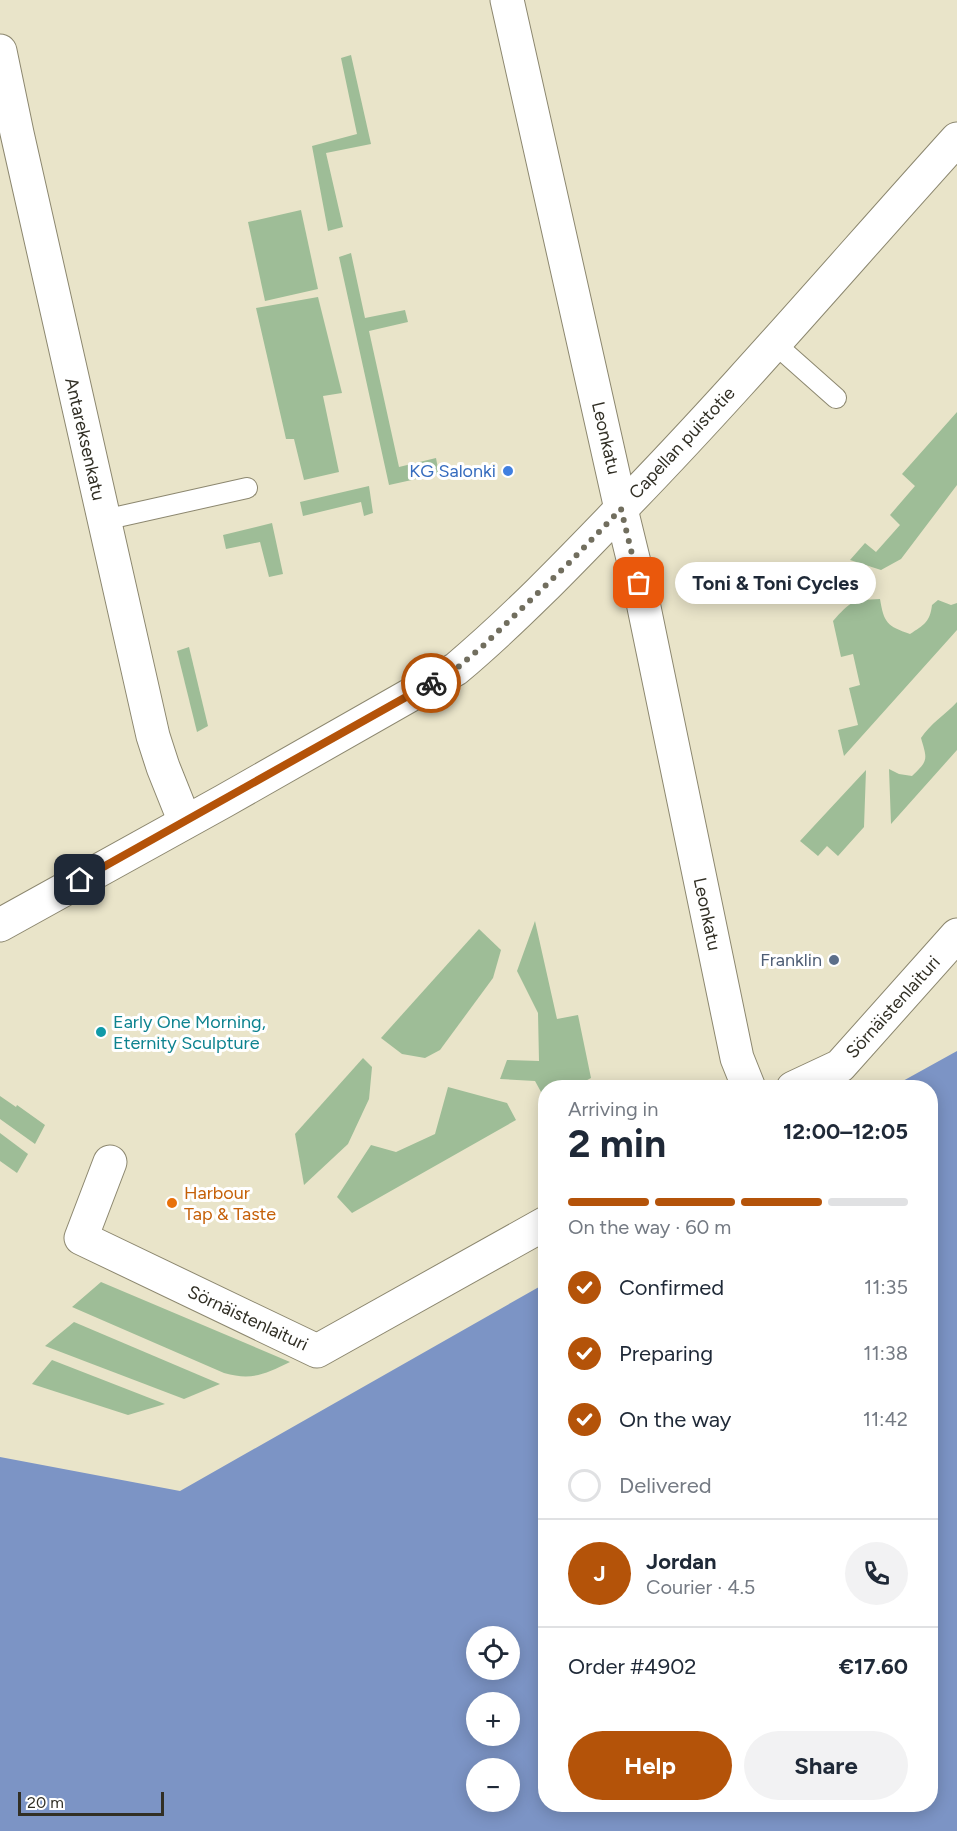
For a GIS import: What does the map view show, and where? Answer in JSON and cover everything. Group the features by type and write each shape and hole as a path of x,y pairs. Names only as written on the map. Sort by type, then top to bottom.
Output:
{"street":[{"name":"Leonkatu","path":"507,0 639,583 737,1058 746,1080"},
{"name":"Antareksenkatu","path":"0,51 153,736 185,822"},
{"name":"Capellan puistotie","path":"0,925 456,669 572,560 670,459 957,139"},
{"name":"Sörnäistenlaituri","path":"810,1080 840,1066 957,935"},
{"name":"Sörnäistenlaituri","path":"110,1162 81,1238 317,1351 538,1227"}],"lane":[{"path":"774,343 836,398"},
{"path":"104,520 247,488"}],"green space":[{"path":"351,55 371,144 326,153 343,227 328,231 312,146 357,134 341,58"},
{"path":"301,210 318,289 265,301 248,222"},
{"path":"351,253 365,318 405,310 408,322 369,331 399,467 436,458 439,474 389,485 339,257"},
{"path":"318,297 342,393 323,396 339,472 304,480 294,439 286,439 256,308"},
{"path":"957,412 957,485 901,559 881,570 850,560 865,543 876,552 900,525 890,515 915,486 902,474"},
{"path":"369,486 373,513 364,516 361,502 303,516 300,502"},
{"path":"272,523 283,574 269,577 260,542 226,549 223,535"},
{"path":"880,599 885,619 891,626 910,634 925,623 932,605 938,600 951,605 957,603 957,630 844,756 838,730 858,725 849,688 860,685 853,654 841,657 833,621 853,603"},
{"path":"189,647 208,726 197,732 177,651"},
{"path":"957,702 957,750 891,824 889,769 899,774 912,776 918,771 925,759 921,738"},
{"path":"866,770 864,827 838,856 827,846 818,856 800,841"},
{"path":"535,921 557,1019 578,1015 591,1078 587,1080 538,1080 538,1086 535,1081 500,1079 507,1060 539,1061 538,1013 517,971"},
{"path":"479,929 501,950 493,978 440,1050 425,1058 402,1054 381,1038"},
{"path":"363,1058 372,1067 369,1099 348,1144 304,1185 295,1134"},
{"path":"448,1087 507,1103 516,1120 352,1213 337,1197 371,1145 396,1152 435,1134"},
{"path":"0,1096 45,1125 35,1144 0,1119"},
{"path":"0,1133 28,1154 17,1173 0,1161"},
{"path":"101,1282 290,1362 258,1375 243,1376 224,1373 72,1307"},
{"path":"74,1322 220,1384 184,1399 45,1346"},
{"path":"52,1360 165,1404 128,1415 32,1384"}],"water":[{"path":"957,1051 957,1831 0,1831 0,1457 180,1491 538,1288 538,1812 938,1812 938,1080 905,1080"}],"way so far":[{"path":"431,683 456,669 484,645 621,509 639,583"}],"place":[{"name":"KG Salonki","path":"508,471"},
{"name":"Toni & Toni Cycles","path":"639,583"},
{"name":"Franklin","path":"834,960"},
{"name":"Early One Morning, Eternity Sculpture","path":"101,1032"},
{"name":"Harbour Tap & Taste","path":"172,1203"}],"route":[{"path":"80,880 431,683"}]}
